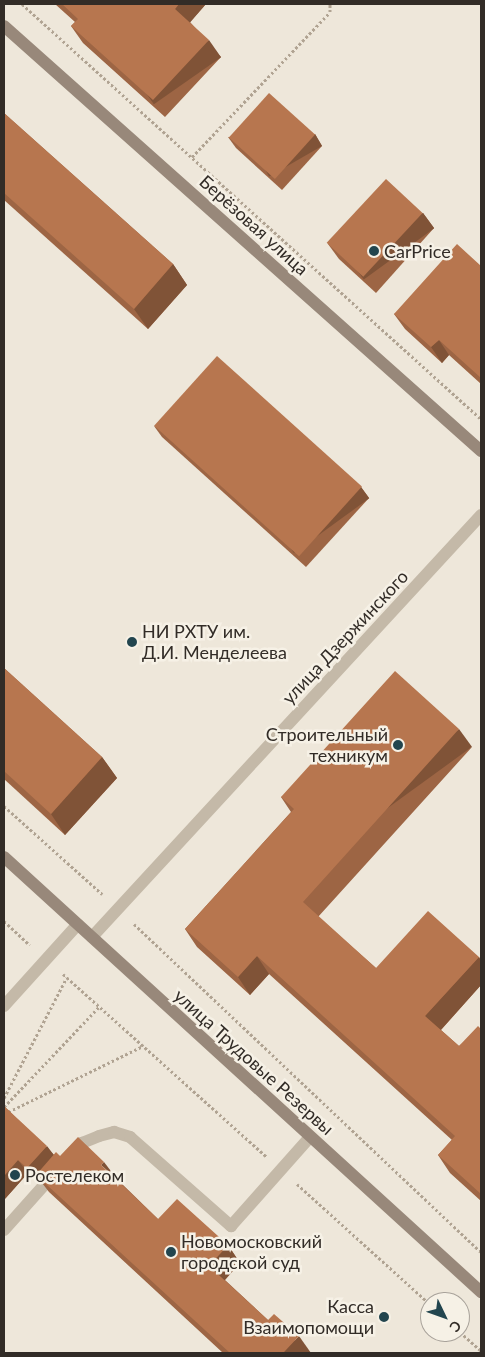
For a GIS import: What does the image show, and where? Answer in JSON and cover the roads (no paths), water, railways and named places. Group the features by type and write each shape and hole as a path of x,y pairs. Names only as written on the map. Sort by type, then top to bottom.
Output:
{"street":[{"name":"Берёзовая улица","path":"4,26 481,451"},
{"name":"улица Дзержинского","path":"92,937 481,515"},
{"name":"улица Трудовые Резервы","path":"4,856 481,1292"},
{"path":"4,1006 78,924"},
{"path":"4,1230 82,1142 114,1132 130,1137 231,1226 310,1137"}],"place":[{"name":"CarPrice","path":"374,251"},
{"name":"НИ РХТУ им. Д.И. Менделеева","path":"132,642"},
{"name":"Строительный техникум","path":"398,745"},
{"name":"Ростелеком","path":"15,1175"},
{"name":"Новомосковский городской суд","path":"171,1252"},
{"name":"Касса Взаимопомощи","path":"384,1317"}]}
